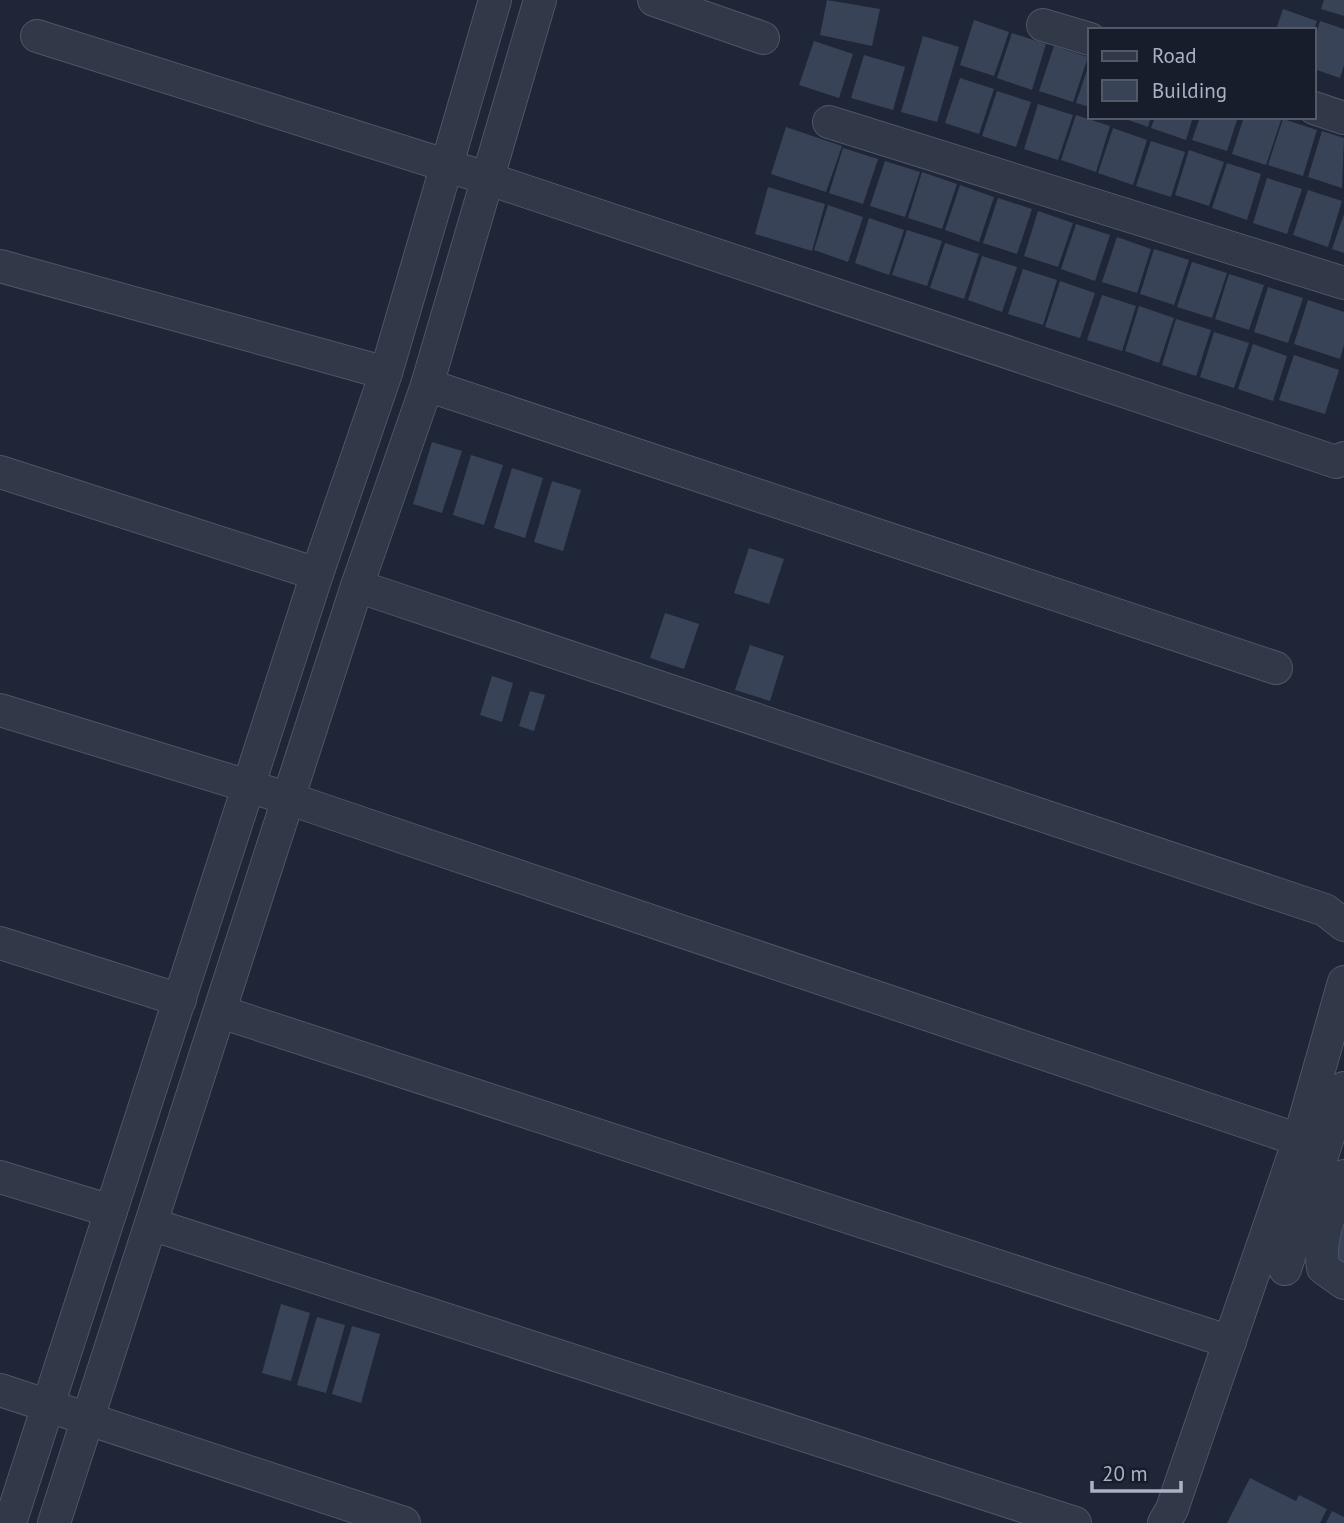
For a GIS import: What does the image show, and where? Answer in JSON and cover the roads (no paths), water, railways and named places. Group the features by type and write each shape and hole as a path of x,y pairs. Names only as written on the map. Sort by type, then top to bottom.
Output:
{"street":[{"path":"10,1523 317,574 386,373 495,0"},
{"path":"54,1523 357,586 427,385 540,0"},
{"path":"654,0 763,38"},
{"path":"1043,24 1088,38"},
{"path":"37,36 486,178 1336,462 1344,458"},
{"path":"1316,109 1344,118"},
{"path":"829,122 1344,283"},
{"path":"0,266 386,373"},
{"path":"427,385 1276,668"},
{"path":"0,472 317,574"},
{"path":"357,586 1325,910 1344,925"},
{"path":"0,710 290,799 1299,1140"},
{"path":"0,943 180,1000"},
{"path":"1285,1269 1329,1116 1344,982"},
{"path":"221,1012 1230,1342"},
{"path":"1177,1518 1230,1342 1299,1140 1329,1116 1344,1088"},
{"path":"1344,1176 1326,1226 1320,1253 1323,1268 1344,1283"},
{"path":"0,1177 111,1212"},
{"path":"151,1224 1074,1523"},
{"path":"0,1390 404,1523"}]}
